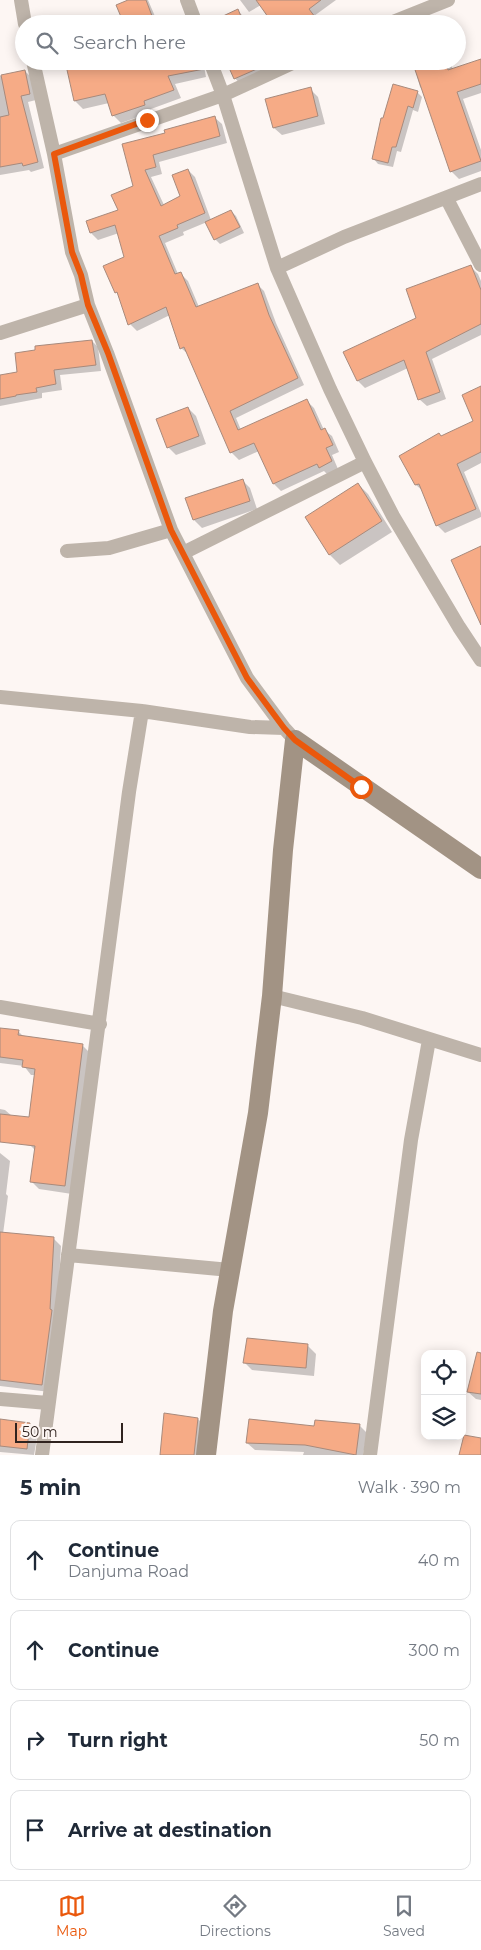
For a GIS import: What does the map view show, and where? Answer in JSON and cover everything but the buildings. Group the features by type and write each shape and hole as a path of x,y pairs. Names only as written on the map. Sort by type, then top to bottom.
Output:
{"street":[{"path":"21,0 24,15"},
{"path":"188,0 193,15"},
{"path":"410,15 448,0"},
{"path":"35,70 54,154 72,252 81,275 88,305 108,353 171,530 247,678 290,734 481,869"},
{"path":"213,70 277,268 364,462 393,516 459,627 481,660"},
{"path":"54,154 223,95 277,70"},
{"path":"277,268 344,237 447,199 481,184"},
{"path":"447,199 481,265"},
{"path":"0,334 88,305"},
{"path":"183,554 364,462"},
{"path":"67,551 109,548 171,530"},
{"path":"0,697 142,711 290,734"},
{"path":"42,1455 129,792 142,711"},
{"path":"206,1455 222,1320 258,1113 272,996 290,734"},
{"path":"272,996 362,1018 481,1055"},
{"path":"0,1007 100,1024"},
{"path":"370,1455 411,1140 429,1040"},
{"path":"68,1255 230,1270"},
{"path":"0,1399 48,1403"}],"route":[{"path":"147,120 54,154 72,252 81,275 88,305 108,353 171,530 247,678 295,740 361,787"}]}
